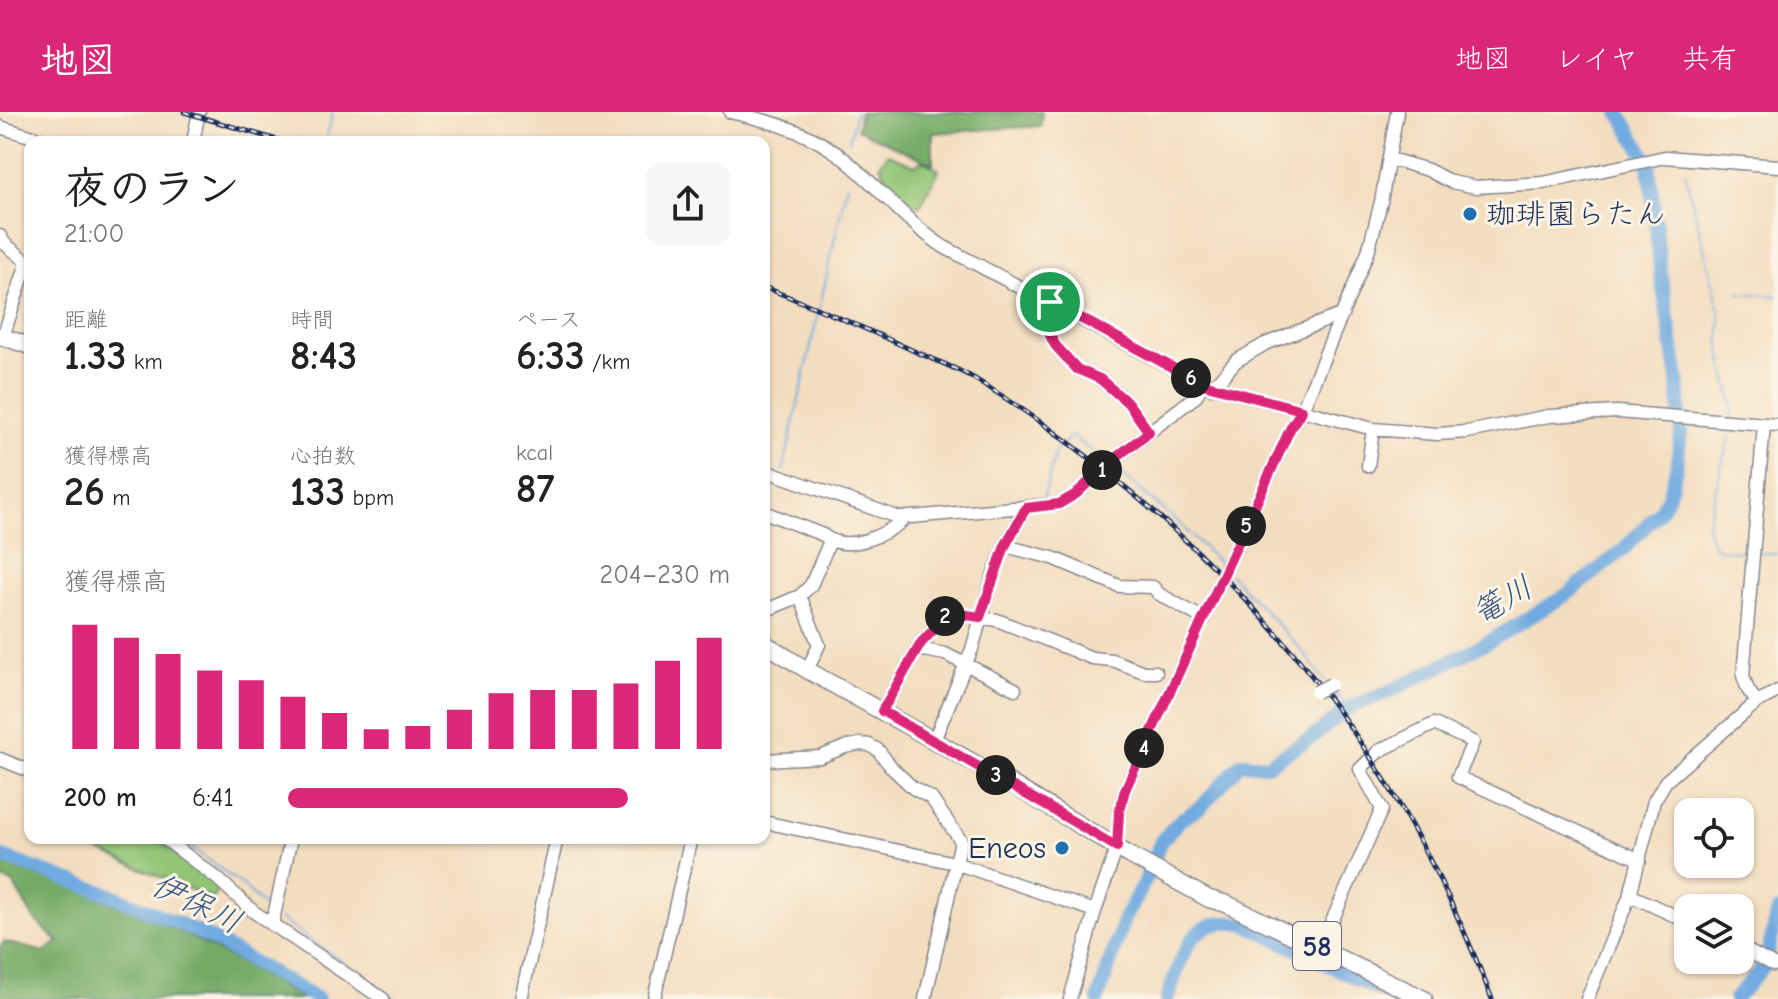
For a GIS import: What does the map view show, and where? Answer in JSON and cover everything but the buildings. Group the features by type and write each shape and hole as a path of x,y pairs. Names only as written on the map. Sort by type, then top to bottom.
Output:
{"main road":[{"path":"2,337 24,344"},
{"name":"58","path":"770,647 1209,899 1227,904 1424,999"}],"street":[{"path":"194,136 199,112"},
{"path":"730,112 792,129 819,142 841,157 930,238 1208,386 1373,429 1437,434 1467,432 1549,416 1617,412 1778,425"},
{"path":"1070,999 1095,911 1123,851 1123,796 1302,410 1368,252 1390,159 1397,112"},
{"path":"0,127 30,136"},
{"path":"1390,159 1428,170 1451,182 1476,187 1543,183 1665,157 1778,166"},
{"path":"0,236 24,260"},
{"path":"2,337 24,278"},
{"path":"1047,300 1040,315 1055,345 1077,369 1100,379 1128,403 1149,432"},
{"path":"770,472 900,518 908,514 1059,504 1076,494 1110,462 1195,397 1236,361 1265,344 1343,314"},
{"path":"1757,702 1743,676 1764,424"},
{"path":"1368,466 1373,429"},
{"path":"934,740 965,665 1005,546 1026,508"},
{"path":"770,514 823,535 830,541 853,542 883,535 908,514"},
{"path":"770,608 800,596 811,585 830,541"},
{"path":"1005,546 1053,558 1110,583 1153,587 1159,594 1204,619"},
{"path":"800,596 819,645 807,670"},
{"path":"882,711 918,649 947,612 997,620 1092,658 1109,659 1144,672 1156,672"},
{"path":"918,649 945,654 1015,689"},
{"path":"1138,661 1176,680"},
{"path":"1316,692 1331,684"},
{"path":"1587,999 1630,895 1654,801 1666,781 1757,702 1778,691"},
{"path":"1320,948 1382,809 1360,769 1379,751 1434,724 1473,742 1458,777 1640,860"},
{"path":"770,760 820,757 860,744 878,750 913,788 931,798 961,841 925,999"},
{"path":"0,759 24,769"},
{"path":"770,823 955,863 1095,911"},
{"path":"173,844 383,999"},
{"path":"273,918 290,844"},
{"path":"521,999 556,844"},
{"path":"654,999 690,844"},
{"path":"1630,895 1674,915"},
{"path":"1754,953 1774,965"}],"green space":[{"path":"860,112 1042,112 1041,126 933,133 933,164 857,129"},
{"path":"888,154 915,165 922,160 939,170 920,206 896,190 887,177 880,164"},
{"path":"82,844 163,844 219,885 213,899"},
{"path":"0,862 174,929 227,955 303,999 0,999 0,947 4,942 44,952 58,942 34,919 13,883 0,878"}],"waterway":[{"path":"327,136 333,112"},
{"path":"849,141 856,112"},
{"name":"篭川","path":"1098,999 1124,919 1145,881 1161,841 1180,820 1201,807 1241,763 1267,765 1314,736 1349,708 1399,687 1490,641 1566,595 1622,551 1659,512 1668,497 1681,434 1678,379 1661,276 1649,163 1619,112"},
{"path":"1685,172 1720,312 1720,350 1733,405 1732,417"},
{"path":"783,471 847,184"},
{"path":"1738,293 1778,296"},
{"path":"1731,427 1707,526 1713,546 1721,550 1747,552"},
{"path":"1043,500 1056,450 1072,436 1104,461"},
{"path":"1113,467 1179,523 1221,565"},
{"path":"1757,553 1778,554"},
{"path":"1231,575 1297,645 1325,681"},
{"path":"1331,689 1349,708"},
{"path":"187,844 242,885 271,913"},
{"name":"伊保川","path":"0,856 117,897 205,935 318,999"},
{"path":"1735,999 1765,965 1778,911"},
{"path":"280,919 396,999"},
{"path":"1167,999 1191,940 1212,925 1227,923 1247,925 1398,999"}],"railway":[{"path":"184,112 264,136"},
{"path":"770,289 980,382 1075,447 1168,524 1212,566 1293,652 1377,768 1440,881 1492,999"}],"place":[{"name":"珈琲園らたん","path":"1470,214"},
{"name":"Eneos","path":"1062,848"}],"route":[{"path":"1047,300 1050,302 1212,388 1302,410 1291,427 1125,790 1119,812 1117,847 882,711 921,643 947,612 980,617 1005,546 1026,508 1059,504 1076,494 1149,432 1128,403 1100,379 1077,369 1055,345 1040,315 1047,300"}]}
